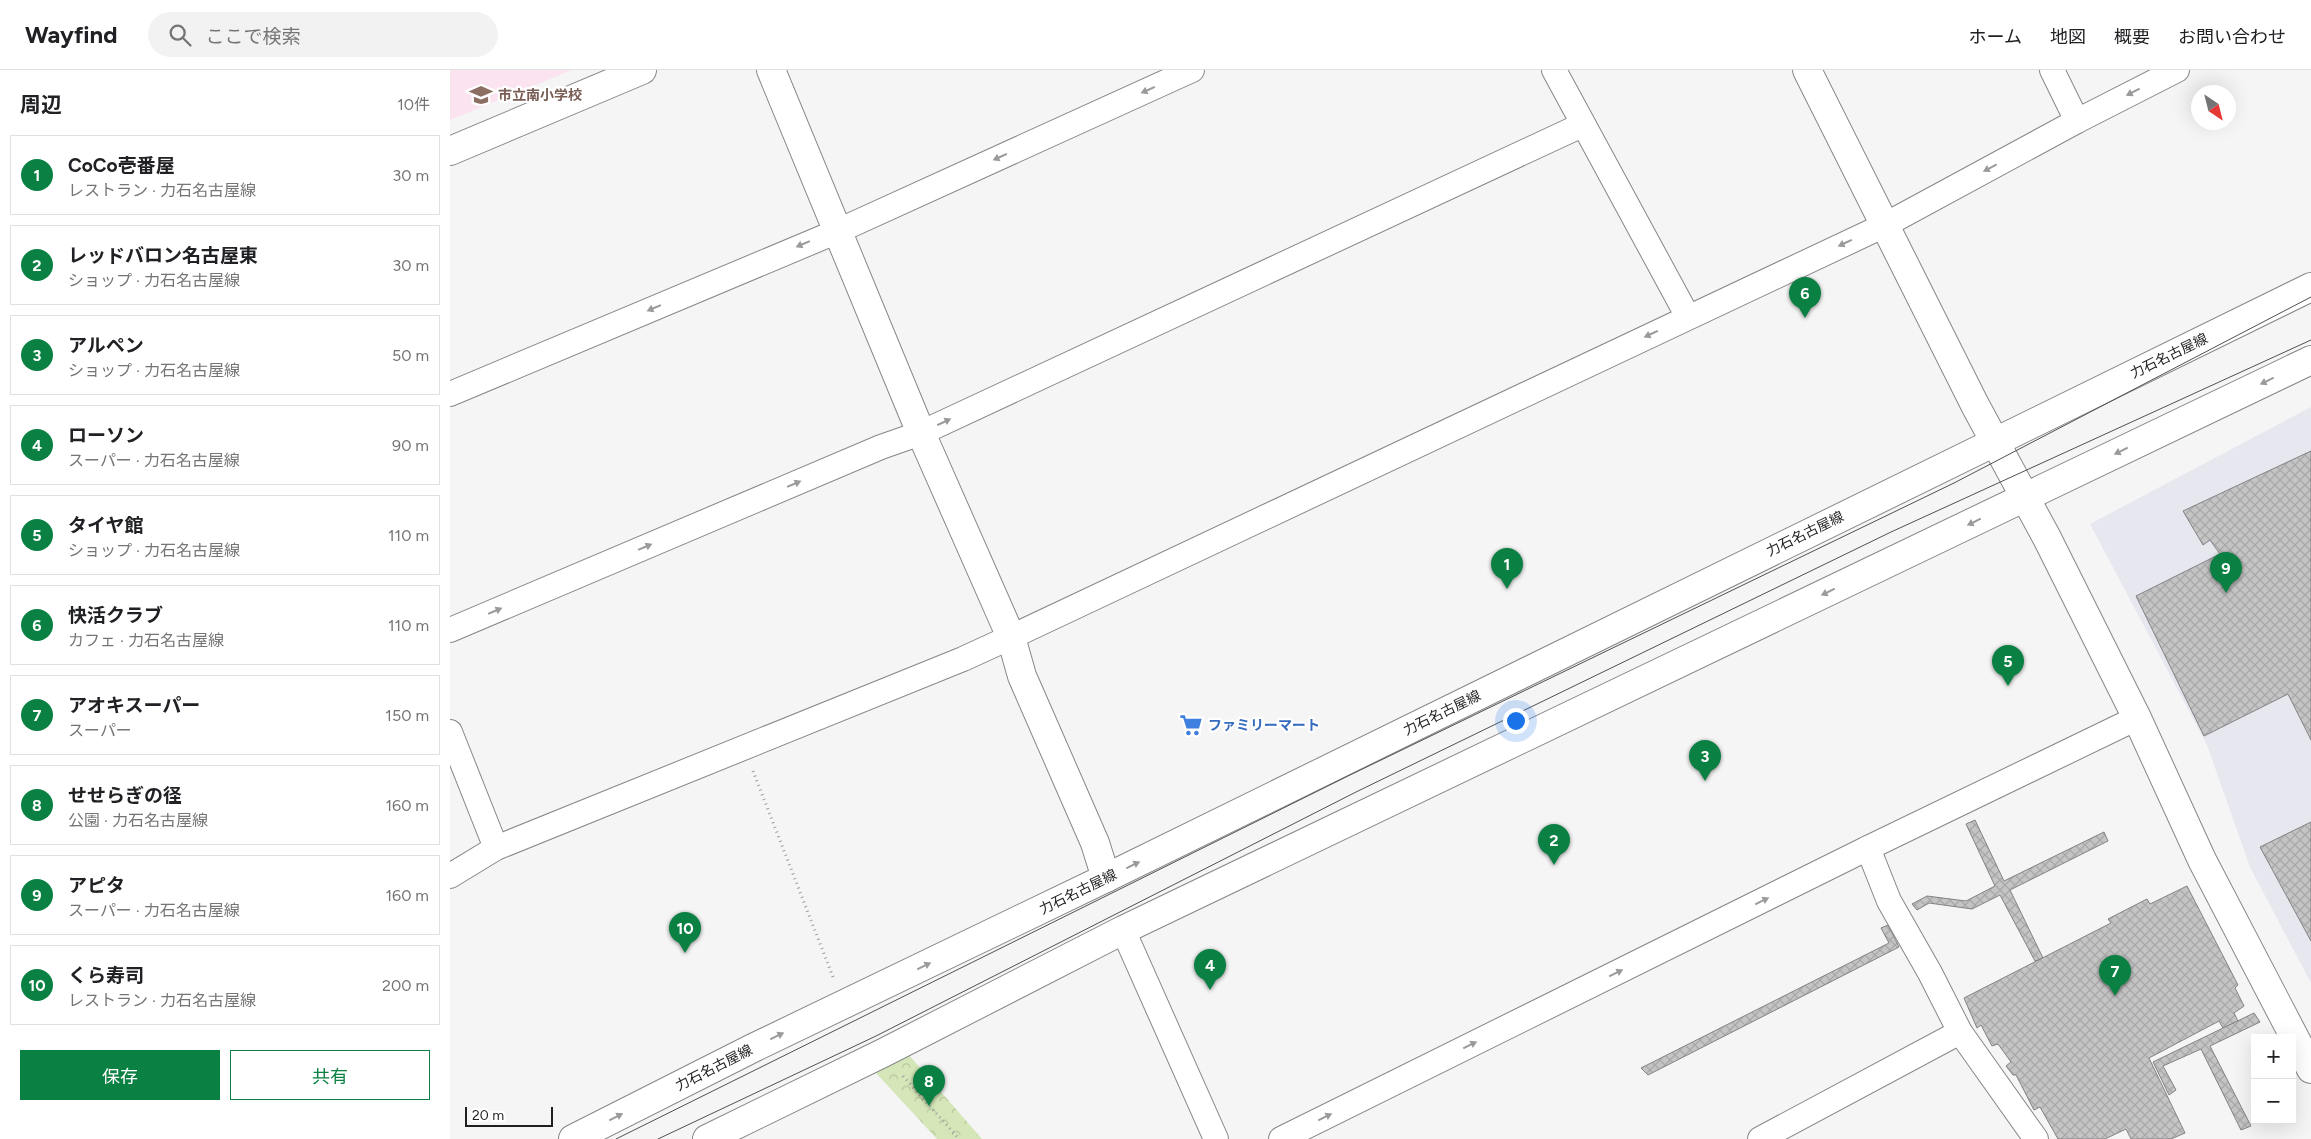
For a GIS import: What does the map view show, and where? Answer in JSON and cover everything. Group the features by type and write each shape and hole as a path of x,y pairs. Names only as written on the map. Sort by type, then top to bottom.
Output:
{"main road":[{"path":"450,151 642,70"},
{"path":"771,70 922,433 1011,637 1022,676 1095,843 1106,878"},
{"path":"1806,70 1994,442 2137,718 2202,860 2311,1069"},
{"name":"力石名古屋線","path":"573,1139 753,1048 1106,878 2311,287"},
{"path":"707,1139 882,1053 1123,930 2311,360"}],"street":[{"path":"450,394 838,231 1192,70"},
{"path":"1554,70 1582,125 1688,316"},
{"path":"2052,70 2077,121"},
{"path":"450,876 496,848 964,659 1885,224 2077,121 2177,70"},
{"path":"450,630 881,447 922,433 1582,125"},
{"path":"1281,1139 1868,848 2137,718"},
{"path":"450,732 496,848"},
{"path":"1868,848 1888,900 1930,973 1960,1032 2036,1139"},
{"path":"1123,930 1216,1139"},
{"path":"1760,1139 1960,1032"}],"path":[{"path":"744,748 835,982"},
{"path":"882,1053 959,1139"}],"shaded area":[{"name":"市立南小学校","path":"450,70 572,70 450,120"},
{"path":"2311,407 2311,983 2250,867 2207,745 2090,524"}],"green space":[{"path":"909,1055 982,1139 937,1139 875,1072"}],"building":[{"path":"2311,451 2311,740 2288,694 2204,736 2136,596 2220,554 2210,540 2203,545 2183,511"},
{"path":"1975,820 2004,881 2104,832 2108,841 2010,890 2043,958 2035,961 2000,895 1972,909 1929,903 1917,910 1912,904 1927,896 1966,901 1995,886 1966,824"},
{"path":"2311,822 2311,941 2260,847"},
{"path":"2187,886 2238,985 2235,988 2244,1006 2234,1013 2238,1021 2223,1028 2219,1021 2149,1058 2185,1133 2171,1139 2131,1139 2126,1129 2105,1139 2058,1139 2040,1107 2034,1110 2016,1075 2013,1075 2006,1066 2011,1062 1998,1044 1992,1046 1981,1025 1977,1028 1964,998 2111,923 2108,919 2147,899 2150,904"},
{"path":"1888,925 1899,947 1648,1075 1641,1068 1889,943 1881,928"},
{"path":"2254,1013 2260,1022 2210,1046 2251,1126 2241,1130 2201,1049 2163,1066 2176,1090 2169,1095 2153,1062"}],"tram line":[{"path":"616,1139 1348,776 1954,483 2311,297"},
{"path":"658,1139 876,1036 1356,792 1891,532 2311,340"}],"place":[{"name":"市立南小学校","path":"481,95"},
{"name":"快活クラブ","path":"1805,318"},
{"name":"CoCo壱番屋","path":"1507,589"},
{"name":"アピタ","path":"2226,593"},
{"name":"タイヤ館","path":"2008,686"},
{"name":"ファミリーマート","path":"1191,725"},
{"name":"アルペン","path":"1705,781"},
{"name":"レッドバロン名古屋東","path":"1554,865"},
{"name":"くら寿司","path":"685,953"},
{"name":"ローソン","path":"1210,990"},
{"name":"アオキスーパー","path":"2115,996"},
{"name":"せせらぎの径","path":"929,1106"}]}
